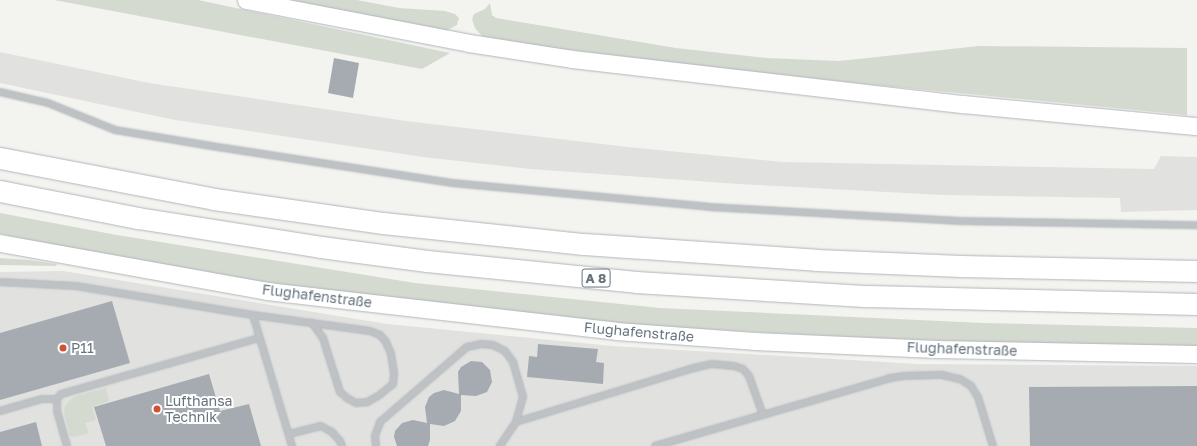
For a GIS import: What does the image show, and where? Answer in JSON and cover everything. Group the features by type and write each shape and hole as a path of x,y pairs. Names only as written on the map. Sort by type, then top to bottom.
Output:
{"highway":[{"path":"0,158 214,199 384,223 584,244 816,260 968,266 1197,271"},
{"name":"A 8","path":"0,191 145,220 321,247 427,261 628,281 868,296 1197,304"}],"main road":[{"path":"246,0 469,43 579,60 956,103 1197,126"},
{"name":"Flughafenstraße","path":"0,243 268,291 616,331 754,341 928,349 1197,354"},
{"name":"Flughafenstraße","path":"0,252 85,258"}],"lane":[{"path":"0,92 48,103 115,130 452,183 717,208 962,221 1197,225"},
{"path":"0,282 76,286 370,331 380,335 386,342 391,354 394,372 393,384 378,396 367,402 356,403 347,398 340,392 323,338 312,323"},
{"path":"252,314 292,446"},
{"path":"67,446 56,411 57,399 61,394 259,338"},
{"path":"376,446 376,436 380,422 467,347 481,344 493,345 505,351 513,362 523,397 516,422 500,446"},
{"path":"516,422 694,368 712,364 734,366 743,369 749,376 763,415"},
{"path":"655,446 890,378 942,375 960,379 971,386 978,397 993,446"},
{"path":"0,411 42,399 57,399"},
{"path":"289,434 322,426 332,432 340,441 342,446"}],"shaded area":[{"path":"54,0 198,0 450,53 422,69"},
{"path":"283,0 357,0 399,8 445,11 455,14 459,18 457,25 446,31"},
{"path":"490,3 492,15 496,18 676,48 767,58 839,61 979,46 1187,48 1187,115 874,85 690,65 532,45 482,36 475,28 472,19 474,14 485,9"},
{"path":"0,52 149,83 406,121 628,147 782,162 1154,169 1161,156 1197,157 1197,210 1121,212 1120,198 942,195 739,184 530,169 423,157 175,120 0,83"},
{"path":"0,213 117,235 415,283 660,308 983,323 1197,328 1197,348 887,339 640,326 365,298 170,268 0,234"},
{"path":"0,258 57,264 56,266 0,265"},
{"path":"63,271 387,324 612,346 918,364 1197,366 1197,446 0,446 0,272"},
{"path":"106,388 109,401 92,407 96,420 85,423 89,433 75,437 70,436 64,413 65,406 76,396"}],"building":[{"path":"334,58 359,63 353,98 328,93"},
{"name":"P11","path":"112,301 130,363 0,400 0,333"},
{"path":"538,344 598,349 596,362 604,363 603,384 527,377 529,356 537,357"},
{"path":"471,361 482,362 490,370 492,382 487,392 476,396 461,395 461,411 455,421 444,426 430,424 430,440 428,446 397,446 394,437 395,431 402,423 413,420 427,423 425,407 429,397 434,393 444,390 459,394 458,372 461,367"},
{"name":"Lufthansa Technik","path":"209,374 220,411 249,404 261,446 106,446 94,407"},
{"path":"1197,386 1197,446 1030,446 1029,387"},
{"path":"36,422 42,446 0,446 0,432"}],"place":[{"name":"P11","path":"63,348"},
{"name":"Lufthansa Technik","path":"157,409"}]}
